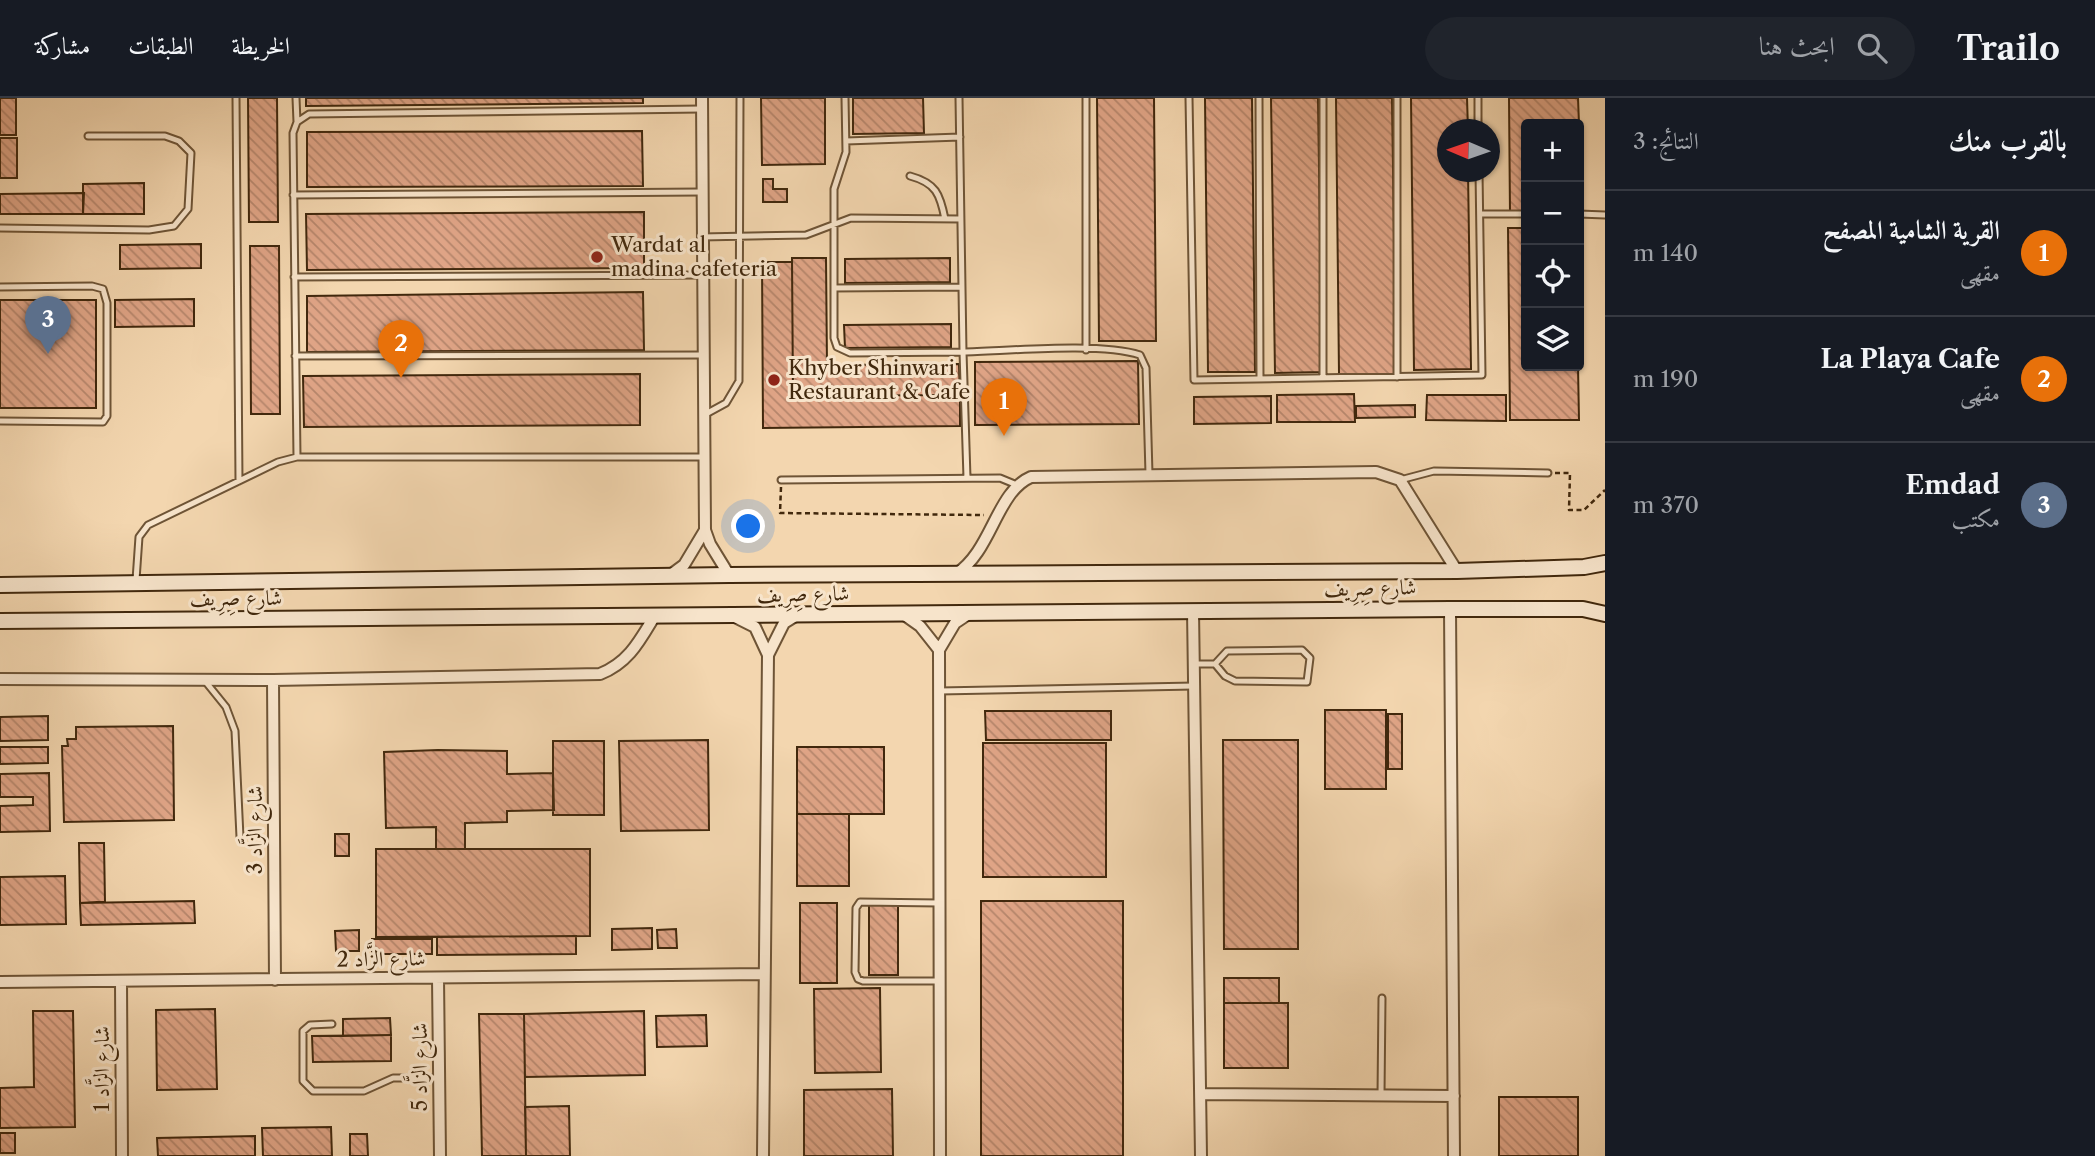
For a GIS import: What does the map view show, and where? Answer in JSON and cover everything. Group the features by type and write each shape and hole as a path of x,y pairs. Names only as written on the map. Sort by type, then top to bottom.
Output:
{"main road":[{"name":"شارع صِرِيف","path":"0,585 729,575 1457,571 1584,567 1605,562"},
{"name":"شارع صِرِيف","path":"0,621 1450,608 1583,609 1605,614"}],"street":[{"path":"702,104 705,530 713,551 729,575"},
{"path":"956,574 978,555 1017,485 1039,476 1376,472 1400,480 1457,571"},
{"path":"669,576 684,565 705,530"},
{"path":"1450,608 1454,1156"},
{"path":"1193,611 1201,1156"},
{"path":"940,1156 939,650 955,623 970,613"},
{"path":"903,614 920,626 939,650"},
{"path":"763,1156 768,655 784,623 797,615"},
{"path":"733,616 755,627 768,655"},
{"path":"0,678 274,680 600,674 618,667 633,652 654,617"},
{"name":"شارع الزَّاد 3","path":"274,680 275,980"},
{"name":"شارع الزَّاد 2","path":"0,982 763,974"},
{"name":"شارع الزَّاد 5","path":"438,978 440,1156"},
{"name":"شارع الزَّاد 1","path":"121,981 122,1156"},
{"path":"1201,1094 1454,1096"}],"lane":[{"path":"236,98 239,481"},
{"path":"296,98 293,195 297,457"},
{"path":"704,415 726,402 739,381 740,98"},
{"path":"845,98 846,141 834,189 834,338 842,351 1086,350 1129,351 1140,355 1146,368 1149,474"},
{"path":"960,98 961,287 967,478"},
{"path":"1086,98 1086,350"},
{"path":"1189,98 1194,380 1482,375 1479,182"},
{"path":"1259,98 1260,379"},
{"path":"1322,98 1323,378"},
{"path":"1397,98 1397,377"},
{"path":"1478,98 1478,119"},
{"path":"297,122 309,114 702,104"},
{"path":"0,228 149,230 174,226 188,209 191,153 179,141 165,136 88,136"},
{"path":"846,141 960,137"},
{"path":"911,176 936,188 945,219"},
{"path":"293,195 701,192"},
{"path":"1480,214 1521,214"},
{"path":"1584,214 1605,215"},
{"path":"701,237 806,235 851,218 960,219"},
{"path":"294,277 702,275"},
{"path":"0,287 92,286 103,289 107,303 107,416 103,422 0,421"},
{"path":"834,288 961,287"},
{"path":"295,356 703,355"},
{"path":"136,583 139,537 148,525 239,481 297,457 705,457"},
{"path":"1400,480 1434,471 1548,472"},
{"path":"781,480 1000,478 1017,485"},
{"path":"1194,664 1215,664 1227,651 1303,650 1310,658 1310,674 1307,682 1235,681 1225,676 1215,664"},
{"path":"204,680 226,707 234,731 240,837"},
{"path":"939,691 1194,686"},
{"path":"939,903 860,902 856,908 855,972 860,980 939,981"},
{"path":"1381,1095 1382,998"},
{"path":"332,1024 310,1025 303,1031 303,1081 313,1091 368,1091 393,1078 439,1078"}],"path":[{"path":"1548,472 1570,473 1569,510 1584,510 1605,490"},
{"path":"781,480 780,513 982,517 991,505 1003,510"}],"building":[{"path":"0,98 16,98 16,135 0,135"},
{"path":"248,98 277,98 278,222 249,222"},
{"path":"306,98 643,98 643,103 306,106"},
{"path":"761,98 825,98 825,164 762,165"},
{"path":"853,98 923,98 924,133 853,134"},
{"path":"1097,98 1154,98 1156,341 1099,341"},
{"path":"1205,98 1252,98 1255,372 1208,372"},
{"path":"1271,98 1318,98 1322,372 1275,373"},
{"path":"1336,98 1392,98 1396,374 1339,374"},
{"path":"1411,98 1467,98 1468,119 1437,119 1437,182 1468,182 1471,369 1414,370"},
{"path":"1509,98 1578,98 1579,119 1521,119 1521,213 1510,213"},
{"path":"642,131 643,186 307,187 307,132"},
{"path":"0,138 17,138 17,178 0,178"},
{"path":"763,179 773,179 773,189 787,189 787,202 763,202"},
{"path":"144,183 144,214 83,214 83,184"},
{"path":"84,193 83,214 0,214 0,194"},
{"path":"644,212 644,268 307,270 306,214"},
{"path":"1508,228 1521,228 1521,371 1578,371 1579,420 1510,420"},
{"path":"201,244 201,268 120,269 120,245"},
{"path":"250,246 279,246 280,414 251,414"},
{"path":"792,258 826,258 827,365 959,364 960,395 793,396"},
{"path":"950,258 950,282 845,283 845,259"},
{"path":"762,262 792,262 793,396 960,395 960,426 763,428"},
{"path":"643,292 644,350 307,352 307,296"},
{"path":"194,299 194,326 115,327 115,300"},
{"path":"0,300 96,300 96,408 0,408"},
{"path":"951,324 951,347 845,348 844,325"},
{"path":"1138,361 1139,424 975,425 975,362"},
{"path":"640,374 640,425 304,427 303,376"},
{"path":"1354,394 1355,422 1277,422 1277,395"},
{"path":"1427,395 1506,395 1506,421 1426,420"},
{"path":"1271,396 1271,423 1194,424 1194,397"},
{"path":"1415,405 1415,417 1356,418 1356,406"},
{"path":"1325,710 1386,710 1386,789 1325,789"},
{"path":"985,711 1111,711 1111,740 986,740"},
{"path":"1388,714 1402,714 1402,769 1388,769"},
{"path":"48,716 48,740 0,741 0,717"},
{"path":"173,726 174,820 64,822 62,746 68,746 67,739 76,739 76,727"},
{"path":"708,740 709,830 621,831 619,741"},
{"path":"1223,740 1298,740 1298,949 1224,949"},
{"path":"553,741 604,741 604,815 553,815"},
{"path":"983,743 1106,743 1106,877 983,877"},
{"path":"0,747 48,747 48,763 0,764"},
{"path":"797,747 884,747 884,814 797,814"},
{"path":"507,751 507,774 553,773 554,810 507,811 507,822 465,823 465,849 436,849 436,827 386,828 384,752"},
{"path":"49,773 50,831 0,832 0,806 33,805 33,797 0,797 0,774"},
{"path":"797,814 849,814 849,886 797,886"},
{"path":"335,834 349,834 349,856 335,856"},
{"path":"79,843 104,843 105,902 80,903"},
{"path":"376,849 590,849 590,936 376,937"},
{"path":"65,876 66,924 0,925 0,877"},
{"path":"194,901 195,923 81,925 80,903"},
{"path":"981,901 1123,901 1123,1156 981,1156"},
{"path":"800,903 837,903 837,983 800,983"},
{"path":"869,903 898,903 898,975 869,975"},
{"path":"652,928 652,949 612,950 612,929"},
{"path":"676,929 677,948 658,948 657,930"},
{"path":"359,930 359,951 336,951 335,931"},
{"path":"576,936 576,954 437,955 437,937"},
{"path":"372,939 432,939 432,954 372,954"},
{"path":"1224,978 1279,978 1279,1003 1224,1003"},
{"path":"880,988 881,1072 815,1073 814,989"},
{"path":"1224,1003 1288,1003 1288,1068 1224,1068"},
{"path":"215,1009 217,1089 157,1090 156,1010"},
{"path":"33,1011 73,1011 75,1127 0,1128 0,1088 34,1087"},
{"path":"644,1011 645,1075 525,1077 524,1014"},
{"path":"479,1014 524,1014 526,1156 482,1156"},
{"path":"706,1015 707,1046 657,1047 656,1016"},
{"path":"390,1018 391,1035 343,1036 343,1019"},
{"path":"391,1035 391,1061 313,1062 312,1036"},
{"path":"892,1089 893,1156 804,1156 804,1090"},
{"path":"1499,1097 1578,1097 1578,1156 1499,1156"},
{"path":"569,1106 570,1156 526,1156 525,1107"},
{"path":"331,1127 332,1156 263,1156 262,1128"},
{"path":"0,1133 15,1133 15,1153 0,1153"},
{"path":"350,1134 367,1134 368,1156 350,1156"},
{"path":"255,1136 255,1156 158,1156 157,1138"}],"place":[{"name":"Wardat al madina cafeteria","path":"597,257"},
{"name":"Emdad","path":"48,354"},
{"name":"La Playa Cafe","path":"401,378"},
{"name":"Khyber Shinwari Restaurant & Cafe","path":"774,380"},
{"name":"القرية الشامية المصفح","path":"1004,436"}]}
